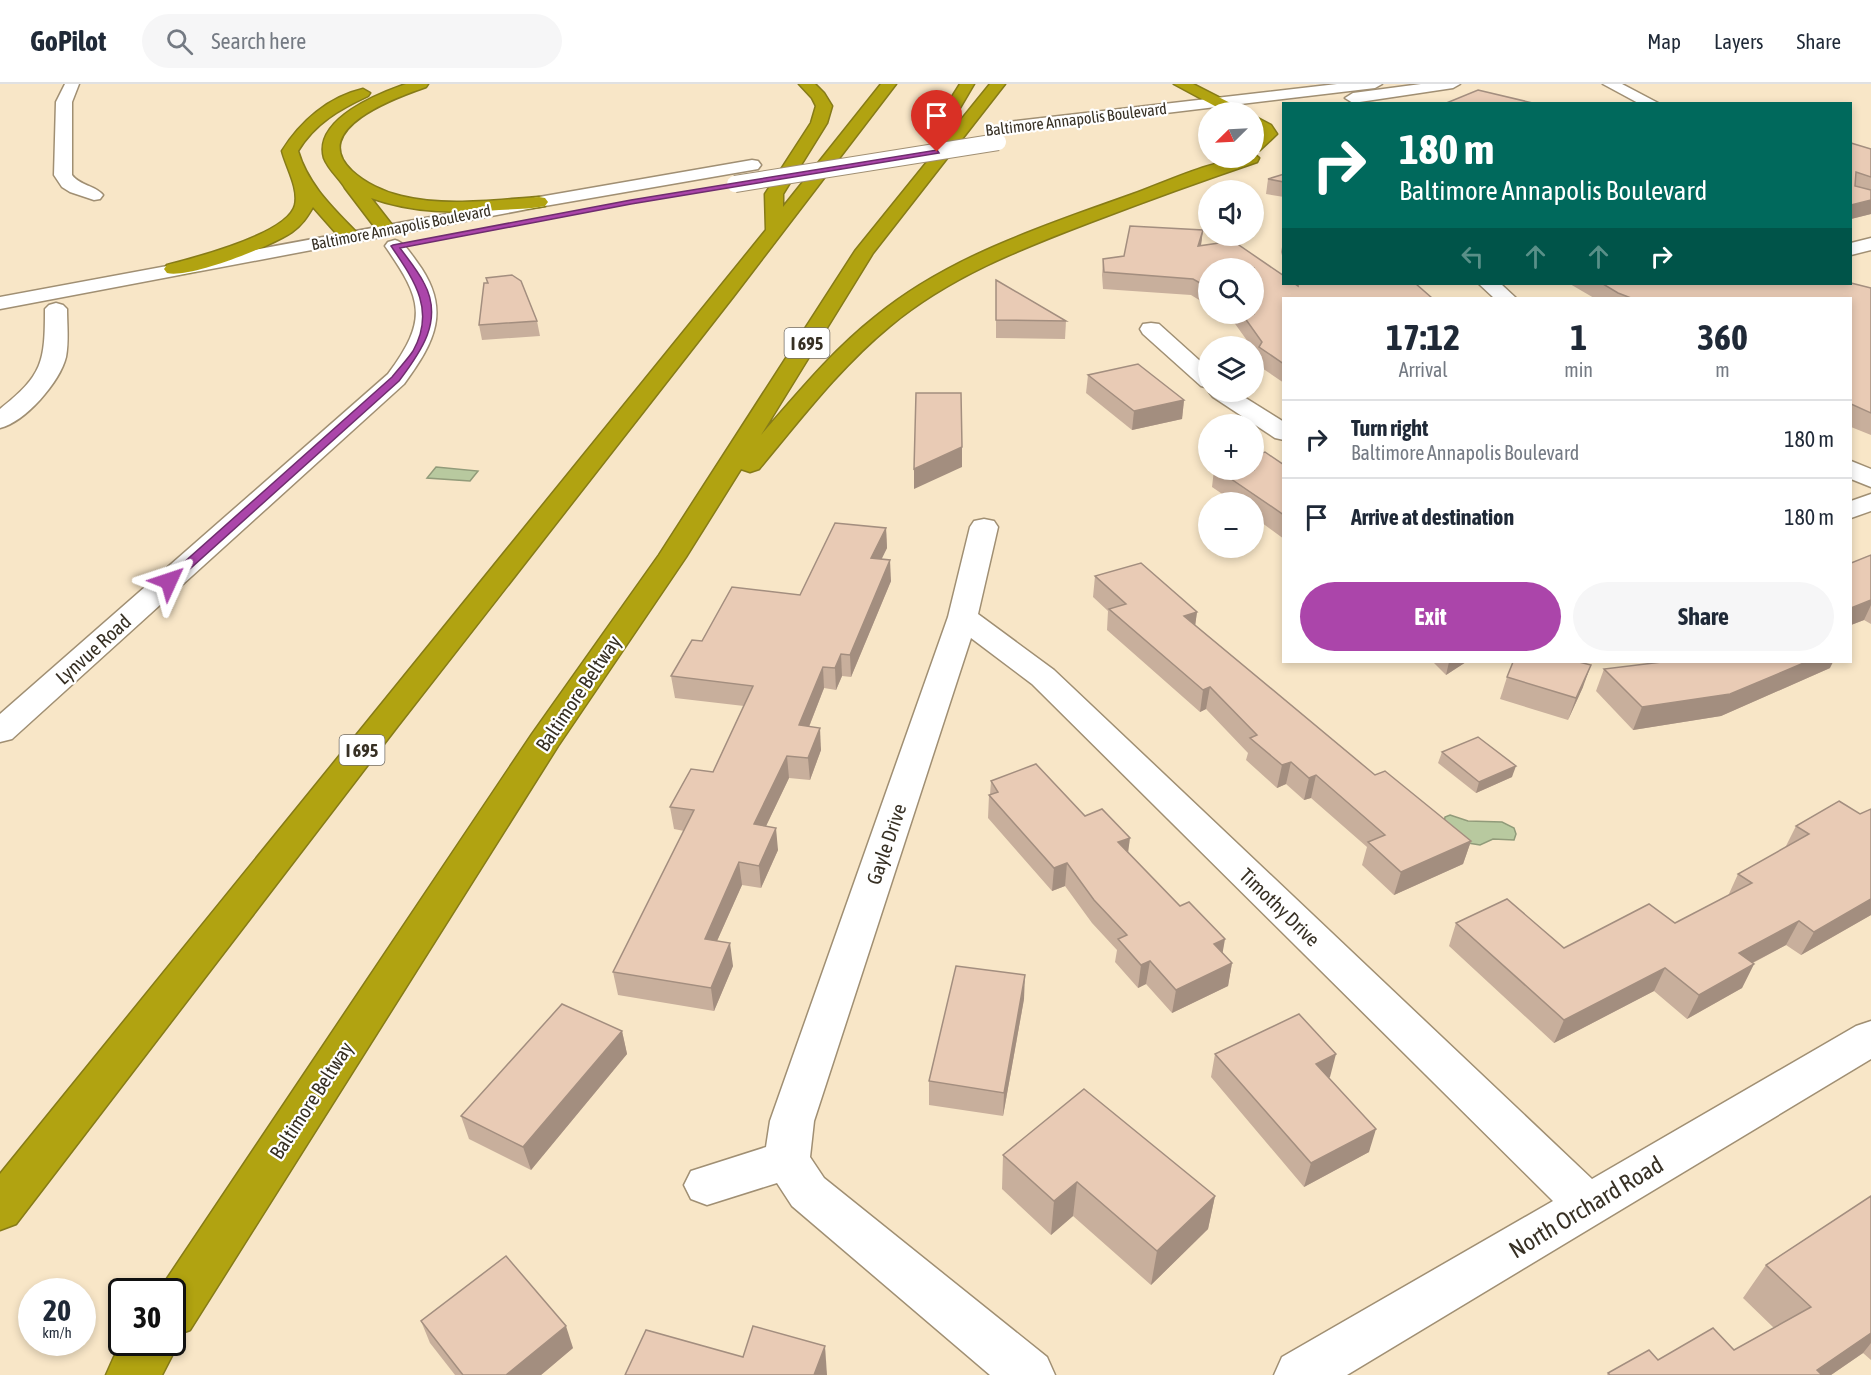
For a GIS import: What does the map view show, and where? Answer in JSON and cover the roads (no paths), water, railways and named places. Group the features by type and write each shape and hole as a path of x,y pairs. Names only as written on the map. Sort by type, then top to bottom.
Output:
{"highway":[{"path":"350,237 300,178 292,163 290,151 306,127 319,115 344,101 386,84"},
{"path":"391,238 336,166 332,153 333,141 338,130 367,106 421,84"},
{"path":"775,231 774,194 819,123 824,106 819,96 806,84"},
{"name":"I 695","path":"0,1209 889,84"},
{"path":"873,106 896,84"},
{"path":"865,251 967,84"},
{"name":"Baltimore Beltway","path":"186,1292 544,742 672,557 865,251 998,84"},
{"path":"1181,84 1204,102"},
{"path":"1264,127 1269,134 1264,138"},
{"path":"1264,152 1282,143"},
{"path":"1202,174 1214,168"},
{"path":"672,557 835,365 904,305 948,277 996,252 1220,168"},
{"path":"174,269 236,252 282,231 298,218 304,206 300,178"},
{"path":"347,179 391,198 433,206 539,201"},
{"path":"132,1375 145,1356"}],"main road":[{"path":"72,84 64,102 63,175 65,182 72,187 94,195"},
{"name":"Baltimore Annapolis Boulevard","path":"1253,102 1375,84"},
{"path":"1324,102 1453,84"},
{"path":"1611,85 1649,102"},
{"path":"1264,108 1282,106"},
{"name":"Baltimore Annapolis Boulevard","path":"0,319 391,238 539,201 752,165 1008,127 1198,109"},
{"name":"Baltimore Annapolis Boulevard","path":"391,238 1198,110"},
{"path":"350,237 391,238"},
{"name":"Baltimore Annapolis Boulevard","path":"0,303 350,237"},
{"name":"Lynvue Road","path":"4,724 396,379 417,351 426,328 427,305 421,284 391,238"},
{"path":"1852,249 1871,244"},
{"path":"1490,285 1505,297"},
{"path":"0,421 34,392 50,370 56,349 56,309"},
{"path":"1151,329 1198,371"},
{"path":"1236,402 1282,432"},
{"path":"1852,470 1871,479"},
{"path":"1852,510 1871,502"},
{"name":"Gayle Drive","path":"786,1160 792,1121 963,617 984,527"},
{"name":"Timothy Drive","path":"963,617 1043,677 1588,1205"},
{"name":"North Orchard Road","path":"1300,1375 1871,1038"},
{"path":"706,1185 786,1160 808,1192 1029,1375"}]}
